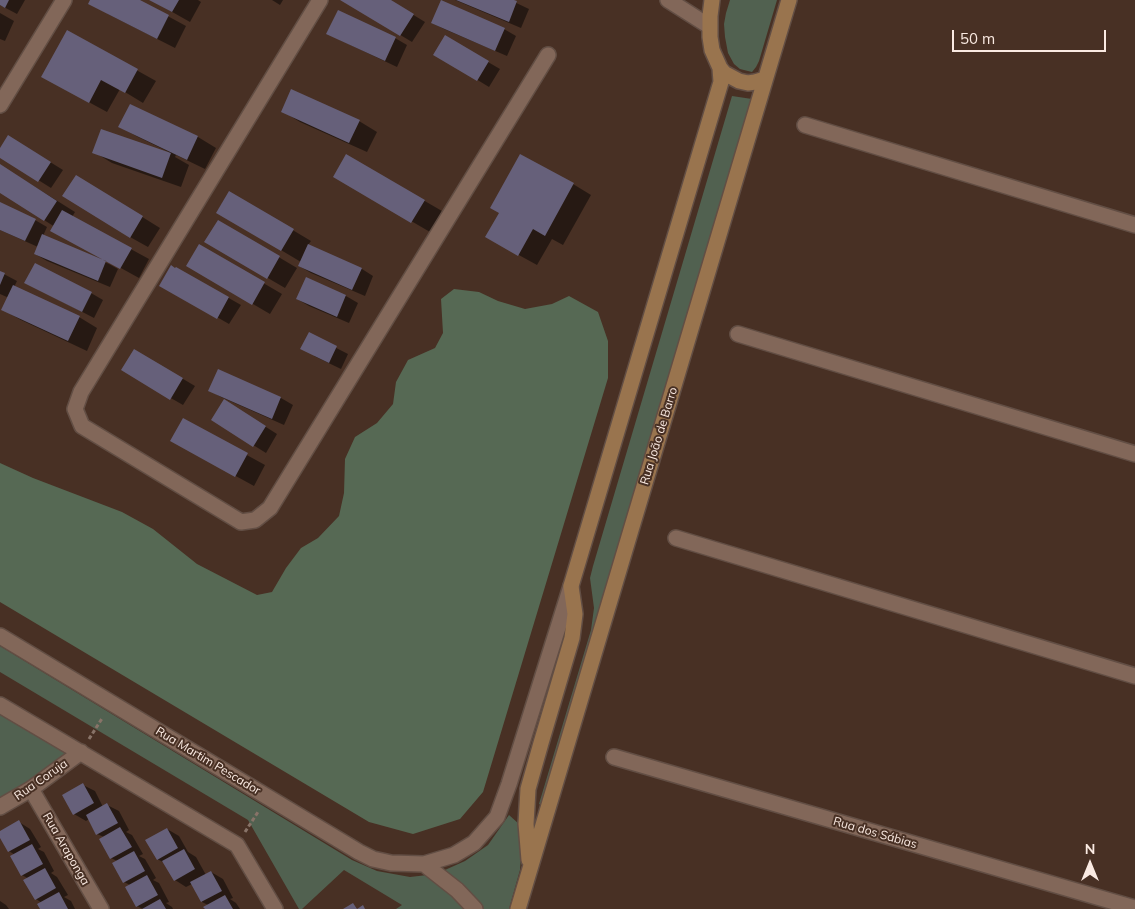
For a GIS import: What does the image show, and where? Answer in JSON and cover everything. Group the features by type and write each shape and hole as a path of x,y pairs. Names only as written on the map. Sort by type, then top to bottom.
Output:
{"street":[{"path":"0,105 64,0"},
{"path":"320,0 81,392 75,409 82,426 241,522 255,520 270,508 548,55"},
{"path":"668,0 709,26"},
{"name":"Rua João de Barro","path":"424,864 454,855 474,843 496,817 509,784 572,586 721,82 720,68 712,50 709,26 712,0"},
{"name":"Rua João de Barro","path":"518,909 789,0"},
{"path":"720,68 724,73 739,82 748,83 765,79"},
{"path":"805,125 1135,225"},
{"path":"738,334 1135,454"},
{"path":"676,538 1135,676"},
{"name":"Rua João de Barro","path":"530,872 526,824 528,789 572,638 575,614 572,586"},
{"name":"Rua Martim Pescador","path":"0,636 359,852 373,859 391,864 424,864"},
{"path":"0,705 237,845 275,909"},
{"name":"Rua Coruja","path":"0,807 31,789 81,752"},
{"name":"Rua dos Sábias","path":"614,757 1135,908"},
{"name":"Rua Araponga","path":"31,789 101,909"},
{"path":"424,864 457,890 475,909"}],"path":[{"path":"81,752 111,703"},
{"path":"237,845 268,797"}],"green space":[{"path":"730,0 777,0 759,61 752,72 740,69 734,64 728,53 724,24"},
{"path":"732,96 752,99 544,806 539,804 591,630 594,608 590,578 593,566"},
{"path":"454,289 479,292 498,301 525,309 552,304 569,296 598,312 608,341 608,378 483,792 460,819 413,834 369,822 0,602 0,463 33,478 122,512 153,529 197,564 257,595 272,592 286,568 301,548 318,538 339,516 344,493 345,459 355,437 377,423 393,404 396,382 408,360 435,348 443,333 441,299"},
{"path":"0,646 352,860 377,871 410,877 436,874 465,861 488,845 509,815 519,824 522,843 520,870 509,909 396,909 402,905 344,870 302,909 299,909 248,820 0,672"},
{"path":"0,707 78,752 0,805"}],"building":[{"path":"0,0 9,0 5,8 0,5"},
{"path":"90,0 140,0 169,15 157,39 88,4"},
{"path":"149,0 179,0 172,12"},
{"path":"340,0 391,0 414,14 400,36"},
{"path":"441,0 505,28 495,51 431,23"},
{"path":"456,0 514,0 517,1 509,22"},
{"path":"338,10 396,37 385,61 326,34"},
{"path":"67,30 138,69 125,93 101,80 89,103 41,77"},
{"path":"445,35 489,61 477,81 433,55"},
{"path":"291,89 360,120 349,143 281,112"},
{"path":"130,104 198,136 187,160 118,127"},
{"path":"101,129 171,153 162,178 92,153"},
{"path":"8,135 51,162 38,182 0,158 0,148"},
{"path":"346,154 425,200 411,223 333,177"},
{"path":"520,154 574,183 545,236 533,229 518,256 485,237 499,213 490,208"},
{"path":"0,164 57,201 44,221 0,193"},
{"path":"76,175 143,216 130,238 62,196"},
{"path":"229,191 294,229 281,251 216,213"},
{"path":"0,202 36,219 25,241 0,230"},
{"path":"62,210 132,248 120,269 50,231"},
{"path":"218,220 280,256 267,279 204,242"},
{"path":"42,234 106,261 98,281 34,254"},
{"path":"199,244 265,282 252,305 186,266"},
{"path":"308,244 362,268 352,290 298,266"},
{"path":"35,263 92,292 82,312 24,283"},
{"path":"171,265 229,297 217,319 159,286"},
{"path":"0,271 5,273 0,285"},
{"path":"306,277 346,295 337,317 296,299"},
{"path":"13,285 80,316 68,341 1,310"},
{"path":"309,332 337,346 329,363 300,349"},
{"path":"134,349 183,378 170,400 121,370"},
{"path":"218,369 281,397 272,419 208,391"},
{"path":"224,399 266,426 253,447 211,420"},
{"path":"183,418 248,453 235,477 170,441"},
{"path":"83,783 94,803 73,815 62,795"},
{"path":"107,803 118,823 96,835 86,815"},
{"path":"19,820 30,840 8,852 0,838 0,831"},
{"path":"120,827 132,847 110,859 99,839"},
{"path":"167,828 178,848 157,860 145,840"},
{"path":"32,844 43,864 21,876 10,856"},
{"path":"184,849 195,869 174,881 162,861"},
{"path":"134,851 145,871 123,883 112,863"},
{"path":"45,868 56,888 35,900 23,880"},
{"path":"211,871 222,891 201,902 190,882"},
{"path":"147,875 158,895 136,907 125,887"},
{"path":"59,892 68,909 40,909 37,904"},
{"path":"225,895 233,909 205,909 203,907"},
{"path":"160,899 166,909 142,909"},
{"path":"353,903 357,909 343,909"},
{"path":"363,905 365,909 357,909"}]}
